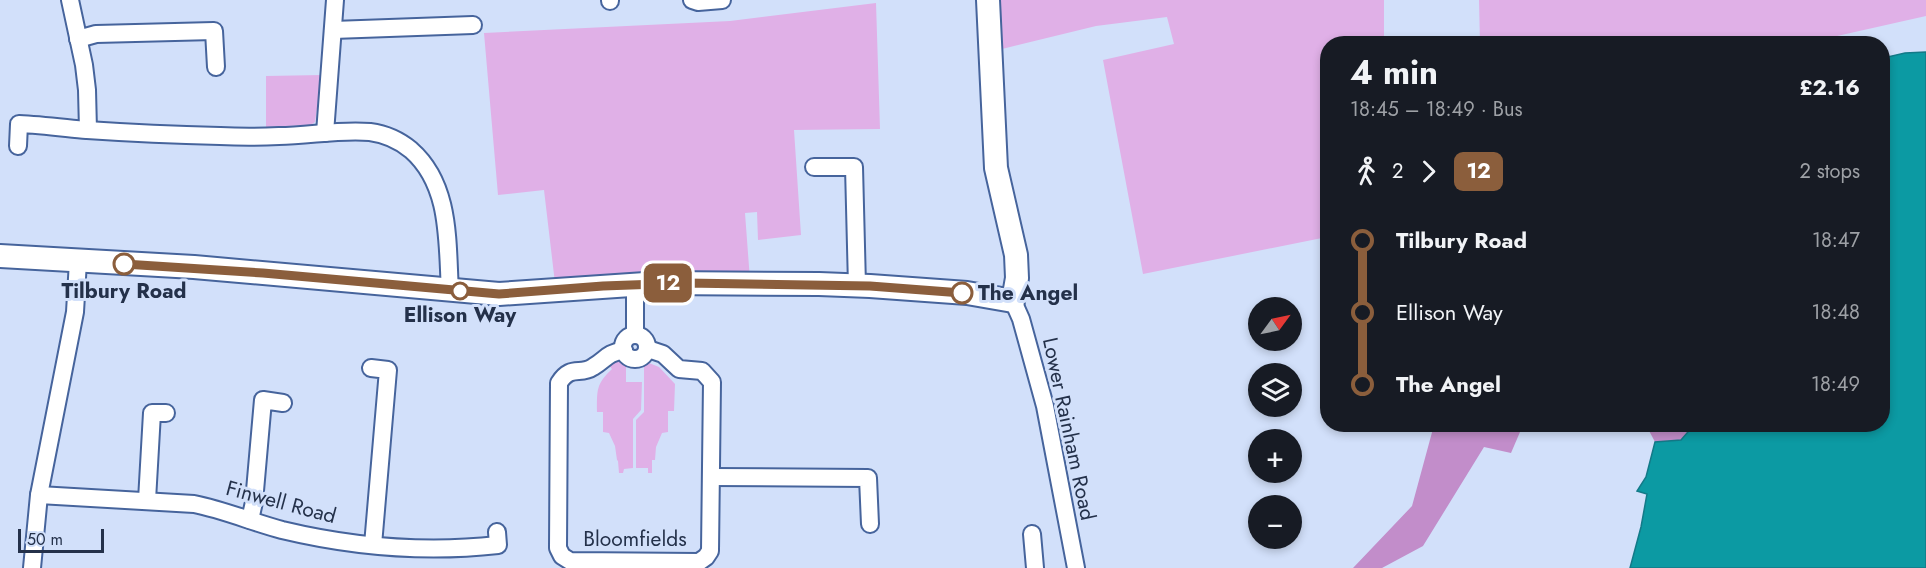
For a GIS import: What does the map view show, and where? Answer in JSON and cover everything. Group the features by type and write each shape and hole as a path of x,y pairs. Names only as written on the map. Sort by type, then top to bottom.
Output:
{"main road":[{"path":"0,256 263,273 499,294 686,283 857,286 967,293 1013,301 1017,278 1016,255 1001,194 996,162 988,0"}],"street":[{"path":"70,0 87,90 88,130"},
{"path":"325,133 335,0"},
{"path":"692,0 698,3 722,0"},
{"path":"333,30 473,25"},
{"path":"78,39 96,34 214,31 216,67"},
{"path":"18,146 19,124 88,130 219,136 279,136 348,132 379,134 391,138 404,145 420,159 436,183 440,195 446,240 450,291"},
{"path":"814,168 854,167 857,286"},
{"path":"32,568 39,495 75,312 78,261"},
{"path":"635,285 636,335"},
{"name":"Lower Rainham Road","path":"1013,301 1021,319 1045,406 1076,568"},
{"name":"Bloomfields","path":"636,335 645,339 648,349 663,354 679,369 701,371 712,382 710,551 699,562 570,561 562,556 558,548 559,382 570,371 592,369 609,354 624,350 623,345 626,340 636,335"},
{"path":"624,350 628,357 635,360 645,356 648,349"},
{"path":"372,368 388,370 373,545"},
{"path":"250,520 254,502 263,400 283,403"},
{"path":"147,500 152,413 166,414"},
{"path":"711,477 868,478 870,524"},
{"name":"Finwell Road","path":"39,495 194,504 212,507 302,534 373,545 422,549 498,545 497,532"},
{"path":"1032,534 1035,568"}],"shaded area":[{"path":"998,0 1384,0 1384,36 1320,36 1320,238 1143,274 1103,60 1174,44 1167,17 1096,26 998,50"},
{"path":"1479,0 1926,0 1926,16 1837,36 1480,36"},
{"path":"876,3 880,129 794,130 801,235 758,240 757,212 745,213 750,280 555,283 544,190 498,195 484,33 730,21"},
{"path":"1926,52 1926,568 1630,568 1647,494 1637,491 1646,477 1655,442 1681,440 1688,432 1890,432 1890,56"},
{"path":"322,75 315,122 311,125 266,127 266,76"},
{"path":"619,360 626,366 626,382 642,382 641,410 633,419 633,468 624,469 623,473 619,473 615,446 609,433 603,432 603,412 597,412 598,388 612,369 608,364"},
{"path":"649,363 659,367 675,384 674,411 668,411 668,432 662,433 656,447 655,460 652,460 652,473 648,473 648,468 636,468 636,420 644,412 644,366"},
{"path":"1432,432 1520,432 1511,453 1484,447 1423,546 1382,568 1353,568 1412,506"},
{"path":"1650,432 1688,432 1681,440 1655,442"}],"bus line":[{"name":"12","path":"124,264 194,267 499,294 603,286 686,283 870,286 962,293"}],"place":[{"name":"Tilbury Road","path":"124,264"},
{"name":"Ellison Way","path":"460,291"},
{"name":"The Angel","path":"962,293"}]}
